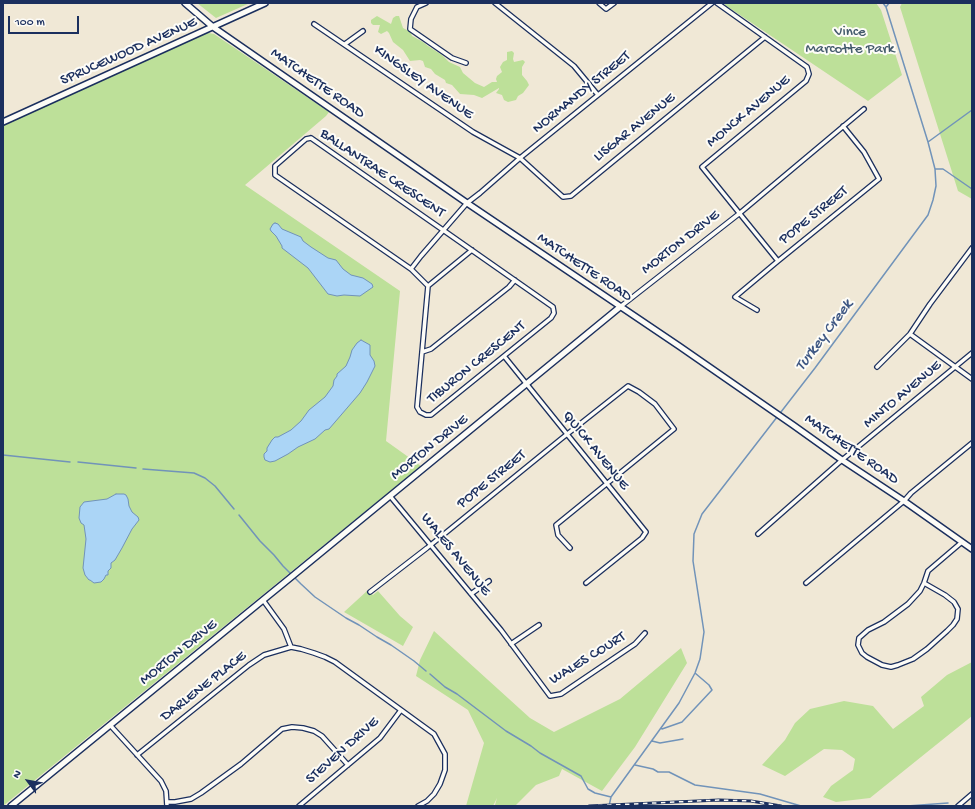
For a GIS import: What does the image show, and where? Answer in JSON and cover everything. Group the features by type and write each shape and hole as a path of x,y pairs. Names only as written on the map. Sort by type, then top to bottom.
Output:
{"street":[{"name":"MATCHETTE ROAD","path":"185,3 213,27 679,346 972,549"},
{"name":"SPRUCEWOOD AVENUE","path":"3,122 265,3"},
{"path":"426,3 417,7 410,19 410,29 452,58 466,63"},
{"path":"495,3 574,66 598,95"},
{"path":"599,3 606,9 614,3"},
{"name":"NORMANDY STREET","path":"411,269 443,230 468,203 520,158 712,3"},
{"path":"717,3 765,37"},
{"name":"KINGSLEY AVENUE","path":"314,24 346,44 473,132 520,158"},
{"path":"346,44 362,31"},
{"name":"MONCK AVENUE","path":"740,213 702,167 806,81 809,74 807,67 765,37"},
{"name":"LISGAR AVENUE","path":"520,158 563,197 571,196 765,37"},
{"name":"MORTON DRIVE","path":"11,806 620,307 740,213 864,109"},
{"name":"POPE STREET","path":"757,310 735,297 879,179 864,152 844,126"},
{"name":"BALLANTRAE CRESCENT","path":"411,269 275,175 275,166 306,139 311,138 443,230"},
{"path":"740,213 778,261"},
{"name":"TIBURON CRESCENT","path":"428,286 417,407 420,412 426,415 431,415 550,318 554,313 553,307 443,230"},
{"path":"877,367 910,334 930,304 972,248"},
{"path":"411,269 428,286 472,250"},
{"path":"422,352 431,349 515,280"},
{"path":"910,334 972,379"},
{"name":"MINTO AVENUE","path":"758,534 842,460 972,353"},
{"name":"QUICK AVENUE","path":"504,356 646,532 642,538 586,583"},
{"name":"POPE STREET","path":"370,592 431,545 628,386 655,404 674,429 607,483"},
{"path":"806,583 972,443"},
{"path":"570,548 558,535 556,525 607,483"},
{"name":"WALES AVENUE","path":"390,496 501,630"},
{"path":"924,583 945,595 954,602 958,609 957,619 947,631 927,649 913,658 891,667 882,665 862,653 858,645 859,638 868,630 884,622 908,604 920,591 928,571 962,542"},
{"path":"471,594 489,581"},
{"path":"263,600 284,629 290,647 301,649 330,660 434,734 445,754 445,770 440,784 434,794 427,801 418,806"},
{"path":"511,644 539,625"},
{"name":"WALES COURT","path":"501,630 550,696 561,694 635,644 645,634"},
{"name":"DARLENE PLACE","path":"137,755 264,655 290,647"},
{"name":"STEVEN DRIVE","path":"298,806 380,738 401,710"},
{"path":"110,725 161,781 166,791 167,804 192,799 202,793 241,764 282,729 302,728 314,731 322,736 348,765"},
{"path":"958,806 972,794"}],"green space":[{"path":"197,3 250,3 216,18"},
{"name":"Vince Marcotte Park","path":"725,3 876,3 881,10 902,75 868,101 725,5"},
{"path":"902,3 972,3 972,199 958,191 900,7"},
{"path":"377,16 391,24 393,18 399,16 403,28 409,31 412,36 442,55 449,62 460,67 463,73 475,83 484,87 492,82 497,82 497,76 502,72 500,67 503,62 507,60 507,52 512,51 514,53 514,62 523,60 525,62 522,67 522,75 529,85 516,100 508,102 504,100 502,95 496,93 499,88 482,98 474,95 460,94 452,85 446,83 445,80 435,74 431,69 425,67 423,61 410,61 403,50 393,42 387,31 381,34 378,32 380,25 373,25 371,23 371,20"},
{"path":"205,33 214,34 329,112 245,185 400,291 386,441 421,466 3,806 3,123"},
{"path":"367,591 373,595 378,591 400,616 413,627 403,646 344,612"},
{"path":"434,631 530,718 554,732 620,699 681,648 687,663 635,747 602,791 562,769 559,776 536,785 516,805 496,806 497,798 493,806 466,806 484,743 468,710 416,676 420,660"},
{"path":"972,662 972,716 870,798 836,802 823,797 831,786 853,770 855,759 842,750 824,749 785,776 762,765 785,740 795,723 810,709 844,701 873,706 893,729 924,706 921,697 947,675"}],"water":[{"path":"275,223 282,229 301,237 303,241 311,247 328,258 336,260 343,269 351,275 363,278 372,284 373,287 360,296 337,296 328,294 308,268 282,248 276,236 270,229"},
{"path":"361,340 370,345 370,355 375,366 360,393 329,429 325,430 315,439 275,461 270,462 265,460 264,454 272,440 275,437 278,437 291,430 301,421 309,410 325,397 333,386 337,374 346,366 352,350"},
{"path":"116,494 126,495 132,512 138,517 139,520 132,529 115,560 111,563 111,568 108,571 108,575 106,575 101,582 94,583 85,575 83,568 86,539 84,525 81,523 79,518 80,507 84,502 107,499"}],"waterway":[{"name":"Turkey Creek","path":"609,806 611,797 679,703 695,673 700,659 704,632 693,561 694,534 702,514 815,368 928,215 936,186 935,169 886,7 883,3"},
{"name":"Turkey Creek","path":"886,7 889,3"},
{"path":"928,142 972,110"},
{"path":"935,169 943,169 972,189"},
{"path":"3,455 70,462"},
{"path":"78,462 136,468"},
{"path":"143,469 194,473 205,478 215,486 234,509"},
{"path":"239,515 283,566 315,597 346,618 391,645 426,671"},
{"name":"Turkey Creek","path":"662,729 682,722 712,690 709,685 695,673"},
{"path":"430,674 445,687 457,694 506,731 540,753 581,776 588,789 595,793 611,797"},
{"path":"652,741 660,743 683,739"},
{"path":"635,765 653,769 658,772 669,772 695,785 760,794 801,806"},
{"path":"907,806 948,803"}],"railway":[{"path":"589,806 719,800 751,801 781,806"}]}
